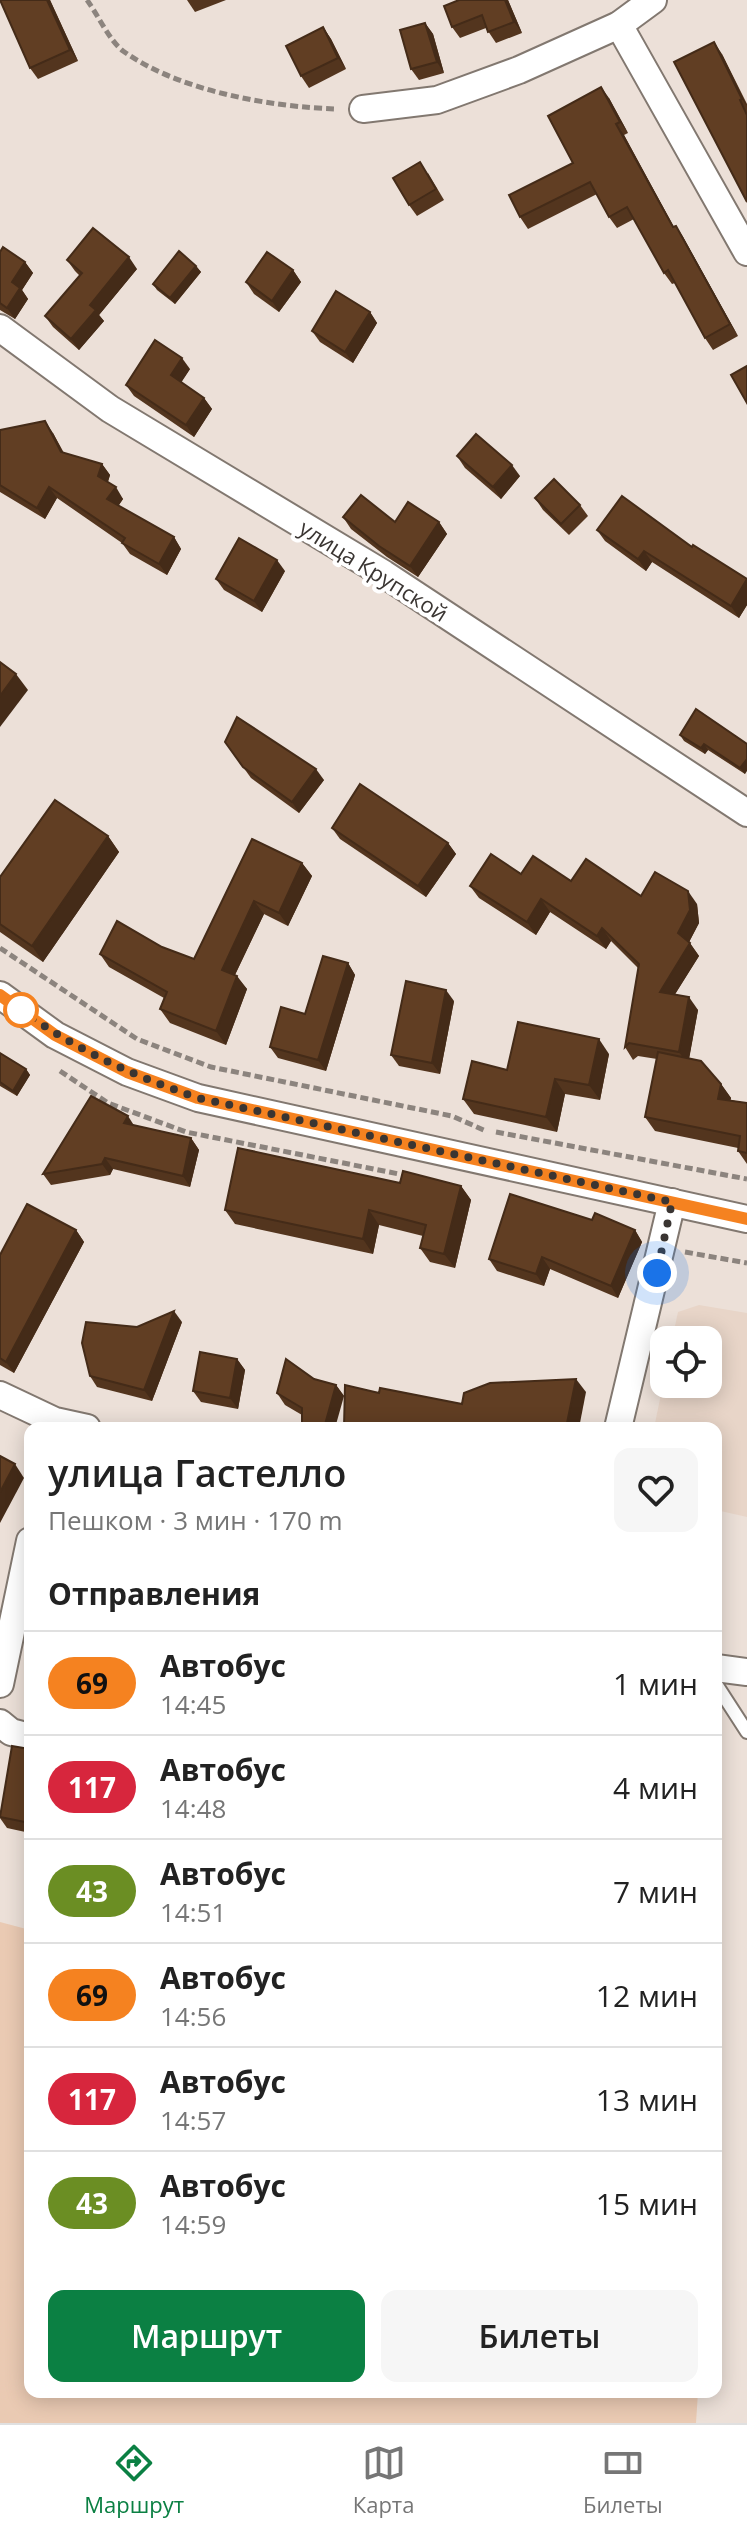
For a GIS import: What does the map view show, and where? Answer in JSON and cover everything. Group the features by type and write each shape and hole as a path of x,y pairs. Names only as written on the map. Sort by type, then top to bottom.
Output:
{"street":[{"path":"363,109 437,100 519,70 619,25 653,0"},
{"path":"619,25 747,252"},
{"name":"улица Крупской","path":"0,328 110,409 384,574 747,813"},
{"path":"0,995 55,1035 127,1072 198,1098 747,1219"},
{"path":"619,1422 672,1202"},
{"path":"0,1395 49,1422"},
{"path":"0,1684 24,1570"},
{"path":"722,1669 747,1672"},
{"path":"0,1723 11,1732 24,1735"}],"lane":[{"path":"722,1693 747,1732"}],"path":[{"path":"87,0 121,49 165,74 238,97 292,108 363,109"},
{"path":"0,948 137,1039 211,1067 452,1116 484,1130 747,1179"}],"shaded area":[{"path":"699,1305 747,1313 747,1517 722,1511 722,1422 655,1422 660,1398 722,1398 722,1326 675,1326 678,1312"},
{"path":"0,1922 24,1928 24,2398 698,2398 696,2423 0,2423"}],"building":[{"path":"0,0 47,0 70,50 30,68"},
{"path":"459,0 505,0 514,22 488,32 482,15 452,27 444,6"},
{"path":"425,23 437,62 411,69 400,30"},
{"path":"323,27 338,58 301,76 286,46"},
{"path":"714,42 747,115 747,202 674,62"},
{"path":"601,87 620,122 616,124 730,324 705,338 668,270 664,273 627,207 609,217 590,182 520,217 509,195 573,163 548,116"},
{"path":"420,162 436,189 409,205 393,178"},
{"path":"93,228 129,257 90,305 96,310 71,339 45,316 82,273 67,260"},
{"path":"3,247 25,262 12,282 20,288 7,308 0,303 0,252"},
{"path":"179,251 196,266 170,298 153,284"},
{"path":"267,252 293,270 272,301 246,282"},
{"path":"336,291 370,312 345,352 312,331"},
{"path":"155,340 182,358 171,375 204,398 186,425 126,385"},
{"path":"747,366 747,403 731,375"},
{"path":"45,421 61,452 102,464 98,476 116,487 107,499 174,537 159,564 122,543 125,538 49,487 37,508 0,485 0,430"},
{"path":"476,434 512,465 493,487 457,456"},
{"path":"554,479 580,505 561,524 535,498"},
{"path":"361,495 395,522 408,502 439,522 410,566 343,517"},
{"path":"622,496 692,547 747,579 731,606 644,551 638,559 597,530"},
{"path":"239,538 277,560 254,601 216,579"},
{"path":"0,662 16,674 0,696"},
{"path":"696,709 747,744 747,759 740,768 704,744 701,748 680,735"},
{"path":"237,717 316,769 292,802 243,767 225,742"},
{"path":"360,784 448,843 418,886 332,828"},
{"path":"55,800 108,836 32,946 0,924 0,877"},
{"path":"252,839 302,863 279,913 254,901 222,970 237,976 216,1031 160,1009 167,992 100,954 117,921 162,947 194,959"},
{"path":"491,854 521,874 533,856 571,881 586,859 641,896 655,872 688,891 690,910 678,933 690,943 660,992 689,997 679,1052 629,1043 625,1047 639,964 602,928 597,936 541,899 527,922 470,886"},
{"path":"323,956 348,963 318,1060 270,1047 281,1007 305,1014"},
{"path":"406,981 446,990 432,1063 391,1055"},
{"path":"518,1022 599,1039 589,1085 555,1079 546,1117 463,1099 472,1061 507,1070"},
{"path":"658,1052 701,1061 721,1084 718,1099 747,1103 747,1153 738,1151 740,1136 645,1117"},
{"path":"0,1053 26,1069 13,1091 0,1082"},
{"path":"91,1096 128,1116 124,1123 191,1138 183,1176 105,1158 102,1164 43,1174"},
{"path":"238,1148 400,1183 403,1171 461,1186 444,1254 420,1248 426,1225 369,1210 363,1239 225,1210"},
{"path":"510,1194 592,1220 595,1213 635,1230 611,1286 542,1257 536,1274 489,1259"},
{"path":"27,1204 76,1230 6,1362 0,1358 0,1255"},
{"path":"174,1311 144,1390 90,1376 82,1343 86,1322 137,1327"},
{"path":"200,1352 237,1359 230,1398 193,1391"},
{"path":"286,1359 314,1379 336,1385 326,1422 302,1422 302,1408 277,1393"},
{"path":"576,1379 567,1422 344,1422 345,1385 379,1393 380,1388 462,1404 464,1393 490,1383"},
{"path":"0,1456 15,1464 0,1492"},
{"path":"12,1746 24,1748 24,1822 0,1817"}],"bus line":[{"name":"69","path":"0,995 55,1035 127,1072 198,1098 747,1219"}],"route":[{"path":"21,1010 55,1035 127,1072 198,1098 672,1202 657,1273"}]}
